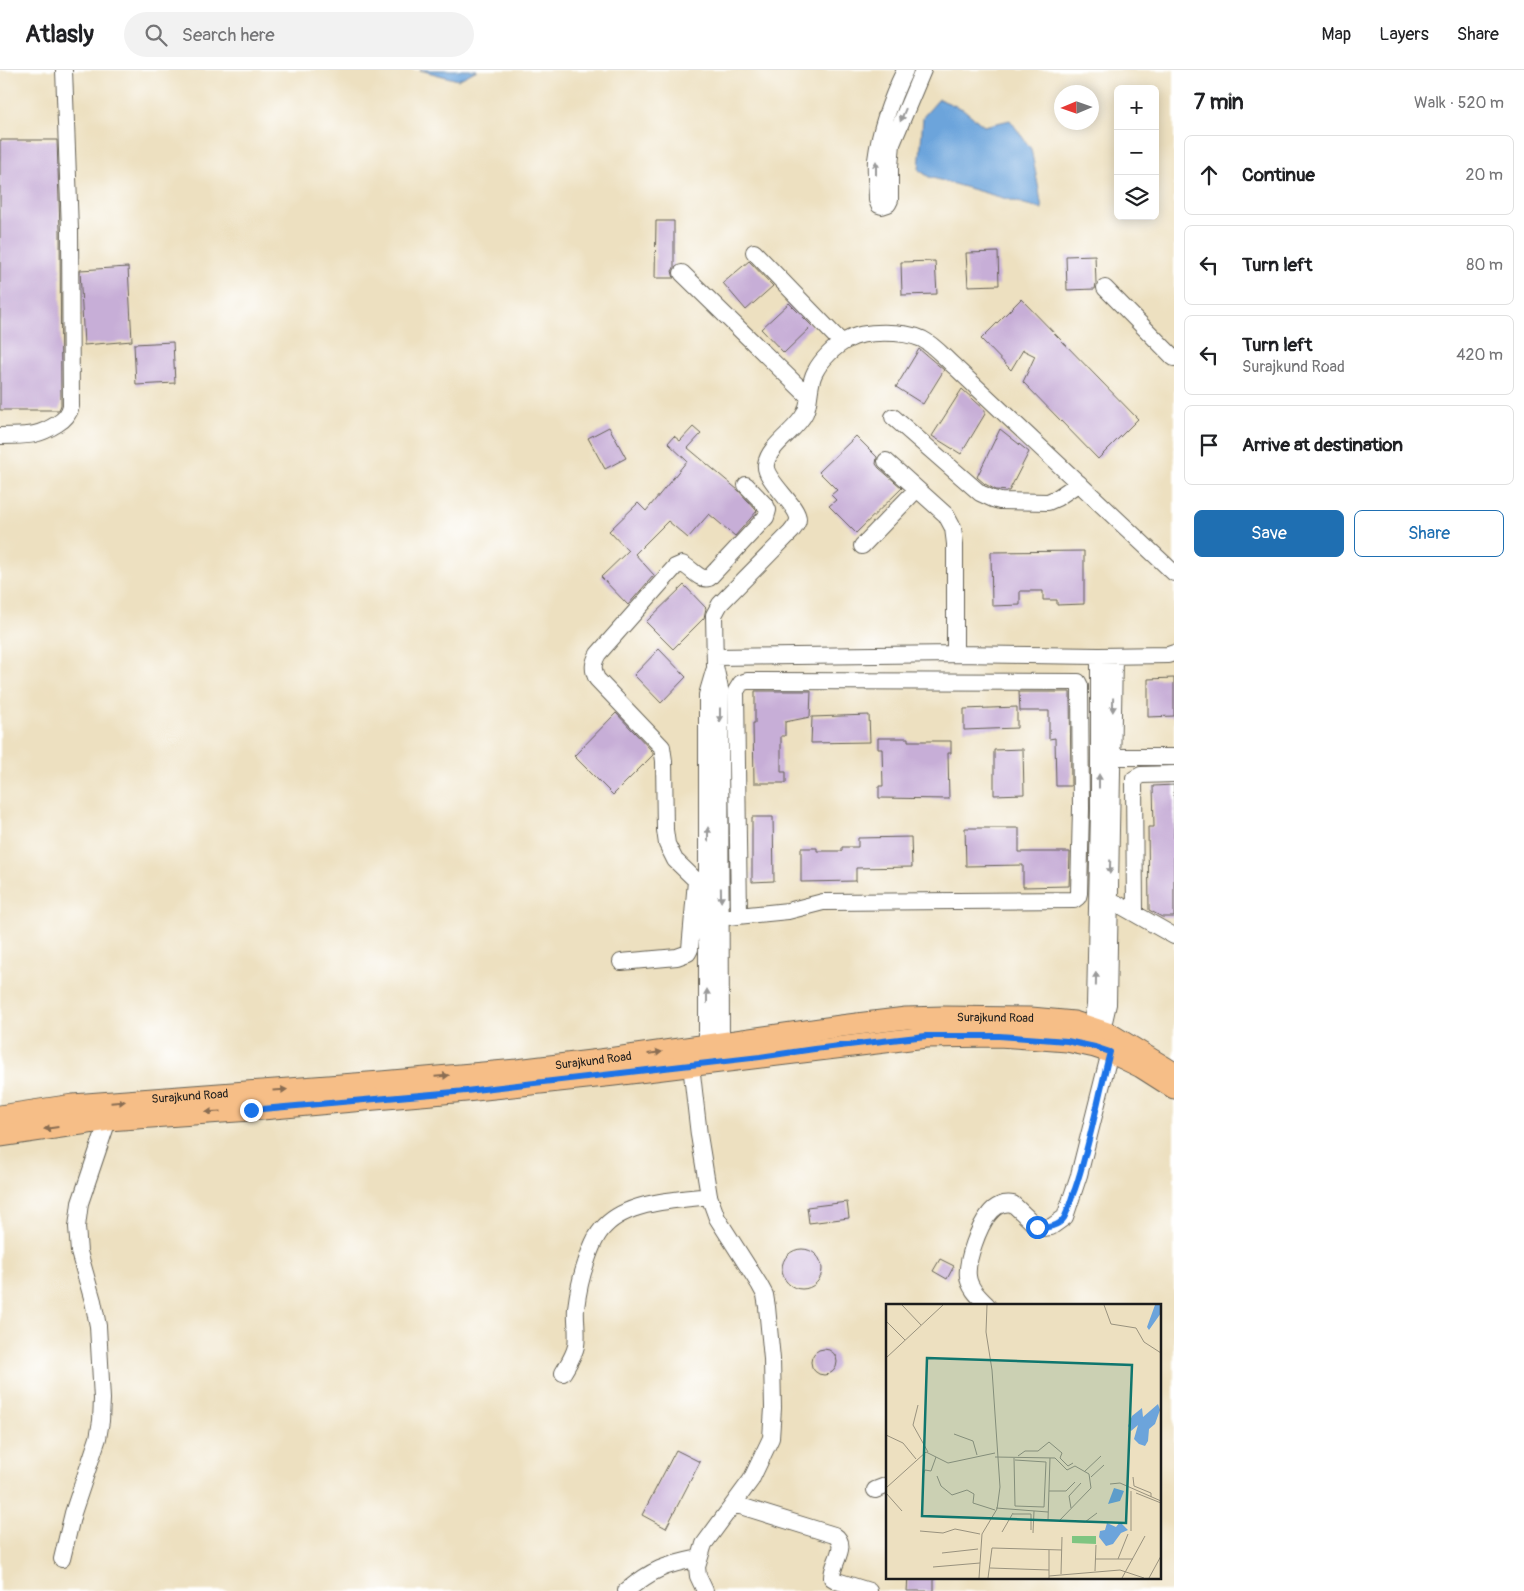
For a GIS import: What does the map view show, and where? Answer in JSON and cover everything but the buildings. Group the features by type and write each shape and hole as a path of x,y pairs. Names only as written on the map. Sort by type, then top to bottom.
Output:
{"main road":[{"name":"Surajkund Road","path":"0,1116 73,1105 381,1082 608,1060 814,1049 926,1036 999,1036 1067,1041 1097,1040 1174,1073"},
{"name":"Surajkund Road","path":"1097,1040 1174,1088"},
{"name":"Surajkund Road","path":"0,1136 108,1120 448,1093 709,1056"}],"street":[{"path":"0,436 38,434 61,422 71,406 70,230 64,70"},
{"path":"905,70 889,103 879,141 876,162 877,200 879,205 882,206 888,204 890,200 890,155 894,136 923,70"},
{"path":"754,252 842,343"},
{"path":"682,273 809,397"},
{"path":"1105,288 1174,358"},
{"path":"705,1591 698,1576 699,1558 709,1536 751,1480 770,1438 773,1423 772,1359 765,1296 717,1218 709,1196 698,1135 709,1056 715,919 720,689 715,661 714,615 717,608 797,524 797,515 767,473 766,463 769,454 805,414 811,382 816,370 832,351 853,337 876,334 907,334 921,339 954,366 1174,573"},
{"path":"893,417 980,493 993,499 1009,502 1048,502 1079,483"},
{"path":"886,461 946,515 953,528 955,536 955,654"},
{"path":"715,919 702,887 675,860 667,844 662,747 596,679 593,669 598,654 675,567 682,564 688,566 701,578 710,578 766,517 768,510 766,506 746,485"},
{"path":"862,546 917,489"},
{"path":"715,661 955,654 1168,655 1174,652"},
{"path":"1103,896 1099,811 1106,757 1106,656"},
{"path":"621,962 677,956 688,953 690,949 702,887 708,695 715,661"},
{"path":"715,919 788,911 823,902 1074,900 1078,897 1079,893 1081,808 1080,686 1077,681 747,681 741,683 736,691 739,915"},
{"path":"1106,757 1174,757"},
{"path":"986,1304 974,1291 968,1276 970,1258 988,1215 993,1209 1004,1204 1013,1204 1034,1224 1042,1228 1051,1227 1065,1217 1079,1175 1097,1040 1095,1006 1112,791 1106,757"},
{"path":"1135,913 1134,779 1141,775 1174,774"},
{"path":"1112,791 1134,791"},
{"path":"1081,808 1099,811"},
{"path":"1103,896 1174,936"},
{"path":"62,1560 72,1514 102,1421 98,1326 80,1252 77,1227 80,1204 108,1120"},
{"path":"562,1373 576,1346 576,1308 582,1274 598,1234 604,1226 619,1214 643,1206 709,1196"},
{"path":"734,1504 838,1537 840,1547 832,1578 869,1591"},
{"path":"626,1591 657,1569 670,1564 699,1558"}],"water":[{"path":"420,70 477,70 458,80"},
{"path":"939,99 963,109 984,126 1010,120 1031,149 1042,209 929,177 919,170 923,117"}],"route":[{"path":"251,1110 466,1091 614,1075 926,1036 999,1036 1067,1041 1110,1052 1079,1175 1065,1217 1051,1227 1037,1227"}]}
